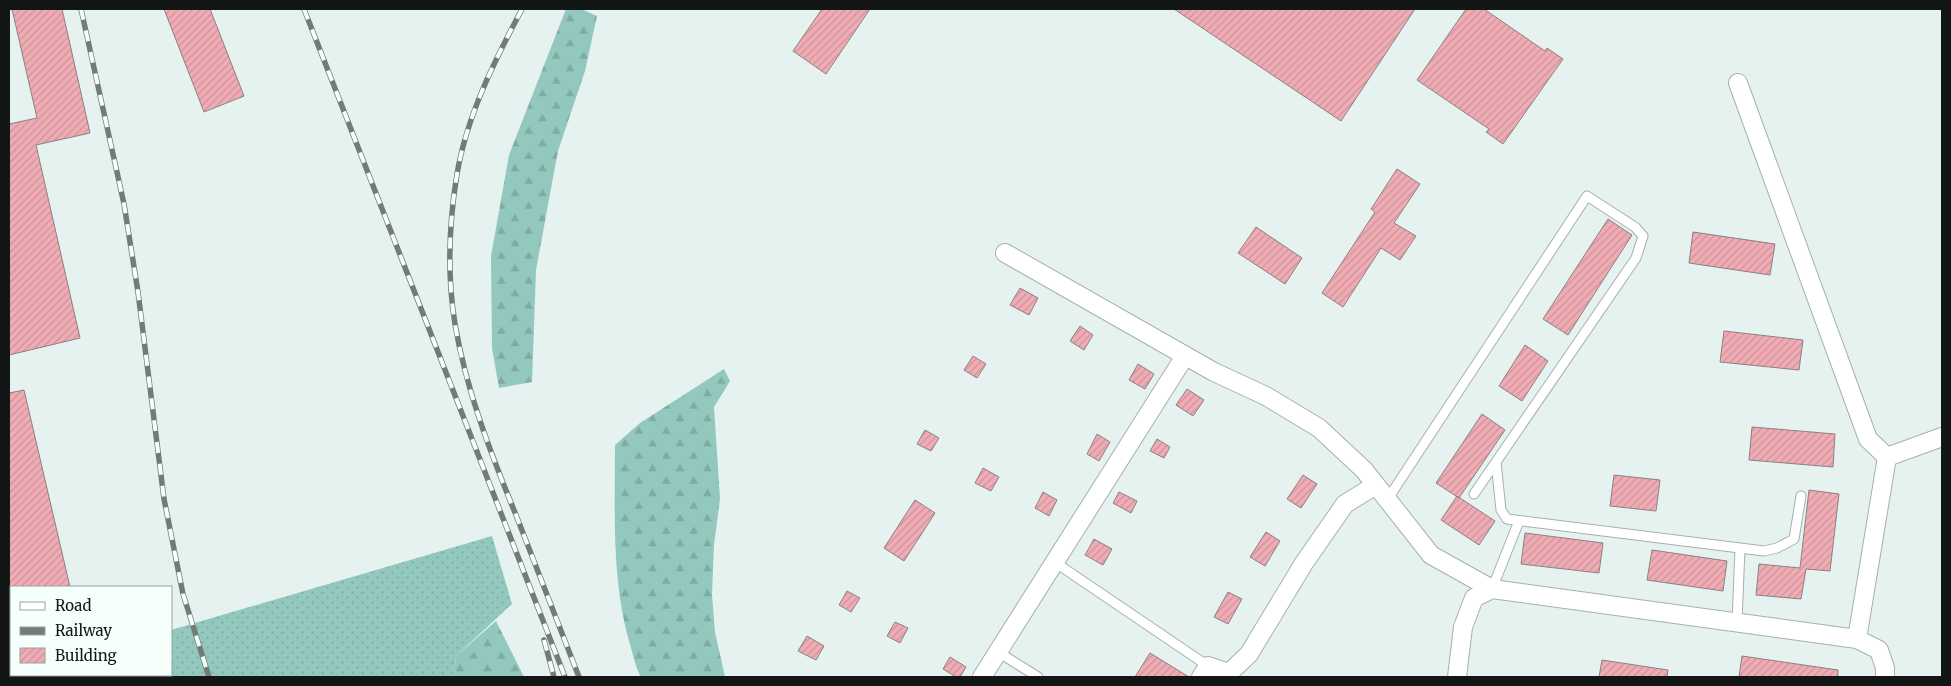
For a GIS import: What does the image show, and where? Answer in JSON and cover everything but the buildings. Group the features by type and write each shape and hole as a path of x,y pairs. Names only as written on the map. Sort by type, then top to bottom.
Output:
{"street":[{"path":"1738,83 1868,439 1887,457"},
{"path":"1005,253 1185,356 1266,396 1319,428 1364,470 1431,555 1492,588 1858,639 1879,650 1885,668 1885,677"},
{"path":"982,677 1056,563 1185,356"},
{"path":"1887,457 1942,437"},
{"path":"1858,639 1887,457"},
{"path":"1204,672 1228,673 1248,654 1304,563 1345,504 1376,485"},
{"path":"1457,677 1463,628 1474,598 1492,588"}],"lane":[{"path":"1388,500 1587,196 1643,236 1636,258 1474,494"},
{"path":"1496,462 1501,510 1507,519 1764,551 1777,548 1794,539 1801,496"},
{"path":"1492,588 1519,521"},
{"path":"1737,622 1740,548"},
{"path":"1056,563 1204,672"},
{"path":"998,652 1038,677"}],"green space":[{"path":"566,9 581,9 597,16 585,71 558,151 536,270 532,382 499,388 492,348 491,256 509,155"},
{"path":"724,369 730,381 714,407 720,499 714,545 712,595 715,632 725,677 641,677 635,663 625,623 617,573 615,445 640,423"},
{"path":"492,536 512,604 456,656 454,677 9,677 172,676 172,630"},
{"path":"496,621 524,677 454,677 456,656"}],"railway":[{"path":"81,9 124,204 138,292 164,499 183,594 209,677"},
{"path":"304,9 565,677"},
{"path":"522,9 483,88 462,152 452,211 450,249 452,305 460,349 480,421 579,677"},
{"path":"544,640 554,677"}]}
